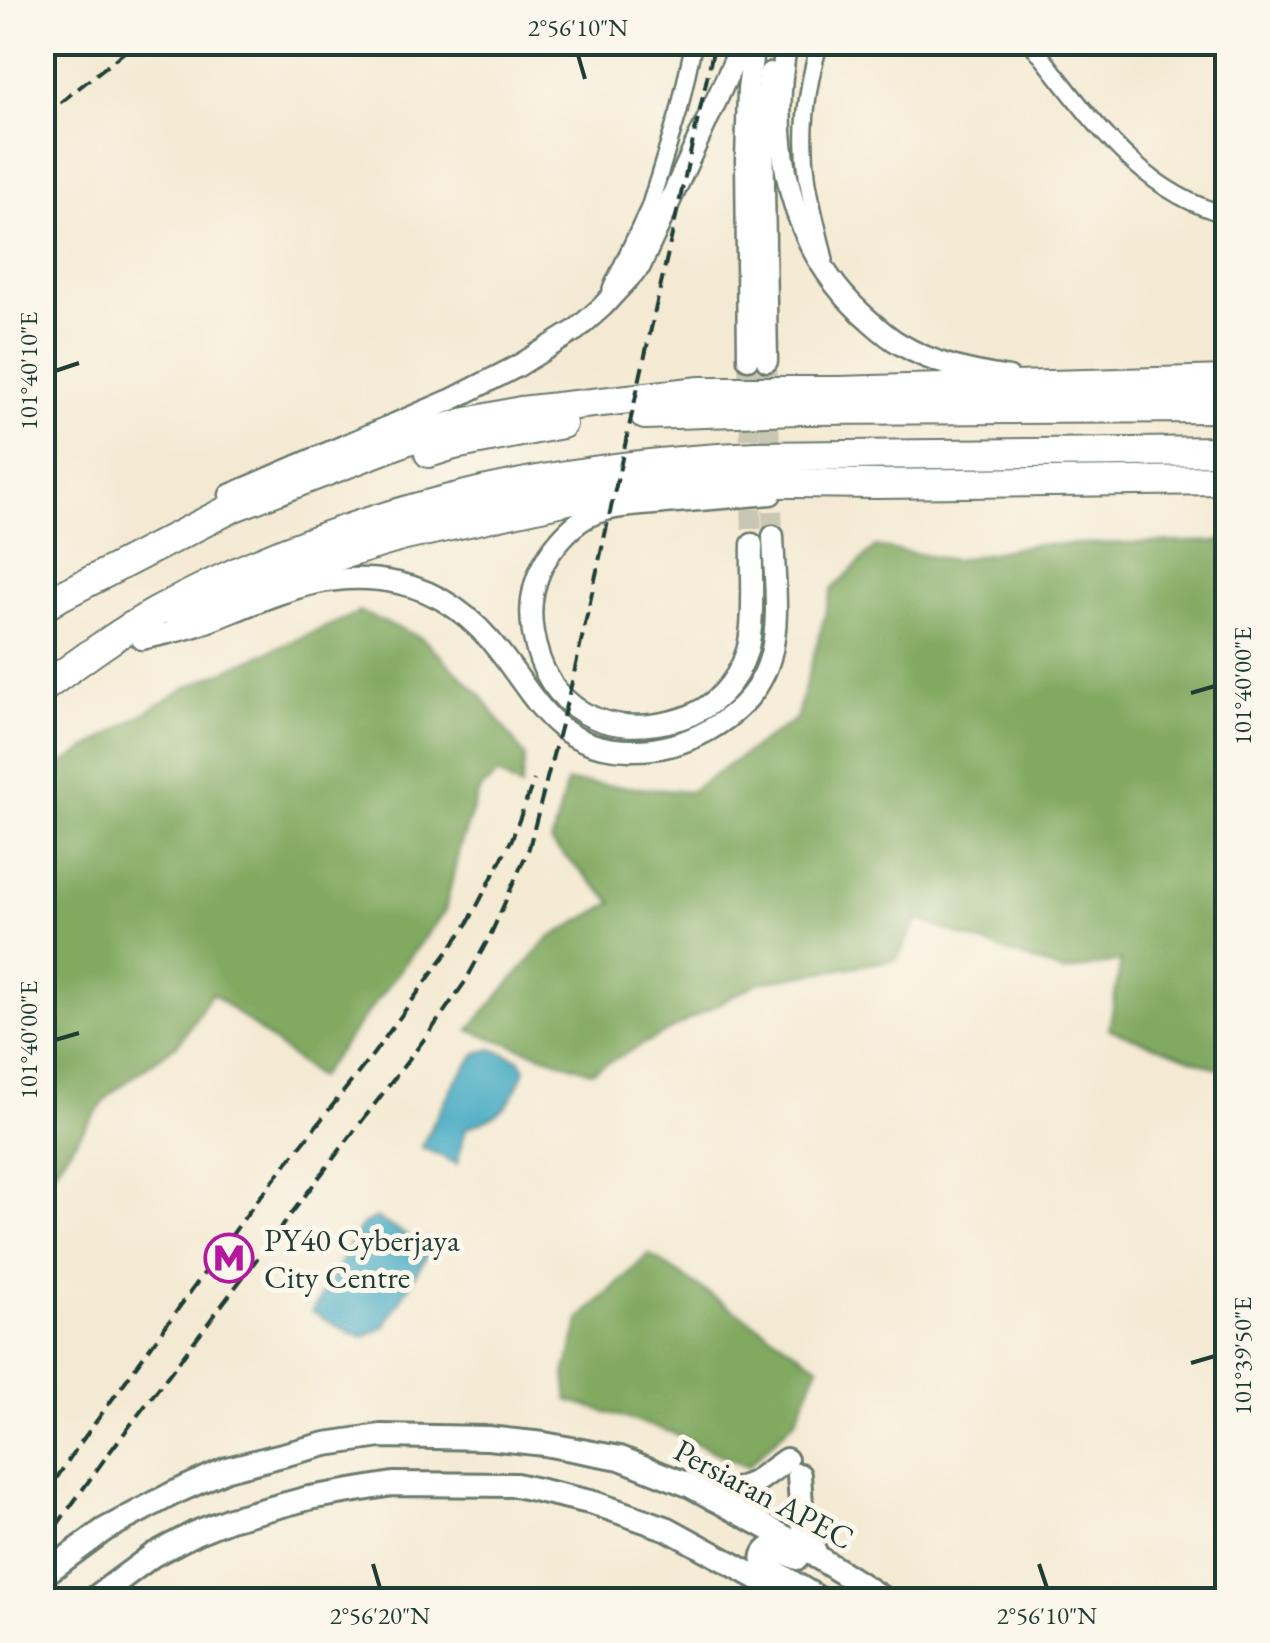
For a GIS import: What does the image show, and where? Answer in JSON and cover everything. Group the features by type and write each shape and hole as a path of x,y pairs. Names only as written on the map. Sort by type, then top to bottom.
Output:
{"highway":[{"path":"52,602 234,507 408,440 502,415 700,391 1228,380"},
{"path":"42,619 182,546 324,490 454,445 550,425 668,412 1228,408"},
{"path":"42,689 153,614 268,556 372,520 564,474 740,457 1228,452"},
{"path":"96,650 142,639 294,568 401,536 604,492 707,482 1228,480"}],"main road":[{"name":"Persiaran APEC","path":"42,1576 104,1530 227,1469 326,1444 381,1436 488,1438 620,1458 692,1486 885,1600"},
{"path":"714,1498 793,1468 802,1521 817,1557"},
{"path":"92,1600 154,1555 230,1519 308,1498 393,1484 516,1485 594,1503 668,1529 798,1600"},
{"path":"821,1600 765,1566 763,1560 768,1550 786,1552 869,1600"}],"street":[{"path":"602,306 649,208 679,110 694,42"},
{"path":"52,602 230,494 453,399 564,339 640,266 743,42"},
{"path":"754,42 746,160 758,360 764,128 778,42"},
{"path":"787,42 779,132 784,166 812,252 849,302 898,343 954,368 1006,378 1158,382"},
{"path":"820,42 808,87 804,140 807,176 829,280"},
{"path":"1030,42 1110,143 1173,192 1228,216"},
{"path":"752,544 750,638 740,669 719,699 688,717 632,726 593,718 577,710 552,685 534,642 531,620 536,580 544,562 569,530 587,517 614,508 877,484"},
{"path":"142,639 197,626 276,594 338,578 396,582 441,598 462,613 501,653 534,702 563,731 604,748 646,750 685,742 706,732 748,701 762,682 775,639 772,536"}],"green space":[{"path":"1227,541 1227,1072 1109,1029 1121,961 1064,972 918,920 897,959 758,983 591,1072 469,1030 548,939 613,902 551,843 567,782 689,792 796,719 832,590 875,547 955,560 1030,545"},
{"path":"360,612 422,638 480,694 525,757 521,788 498,774 479,791 459,849 445,911 318,1078 212,993 179,1043 110,1094 43,1185 43,776 185,688"},
{"path":"649,1254 819,1366 796,1419 747,1467 670,1432 568,1400 565,1374 581,1318"}],"water":[{"path":"492,1049 519,1059 525,1069 510,1101 497,1114 466,1128 457,1164 421,1147 454,1083 477,1053"},
{"path":"376,1218 431,1249 384,1327 364,1337 312,1312 361,1226"}],"tunnel":[{"path":"748,359 752,544"},
{"path":"767,361 773,536"}],"railway":[{"path":"42,117 137,42"},
{"path":"42,1546 432,1029 465,982 490,936 529,848 573,678 715,42"},
{"path":"42,1500 253,1206 374,1053 467,925 512,839 534,780"}],"place":[{"name":"PY40 Cyberjaya City Centre","path":"229,1258"}]}
